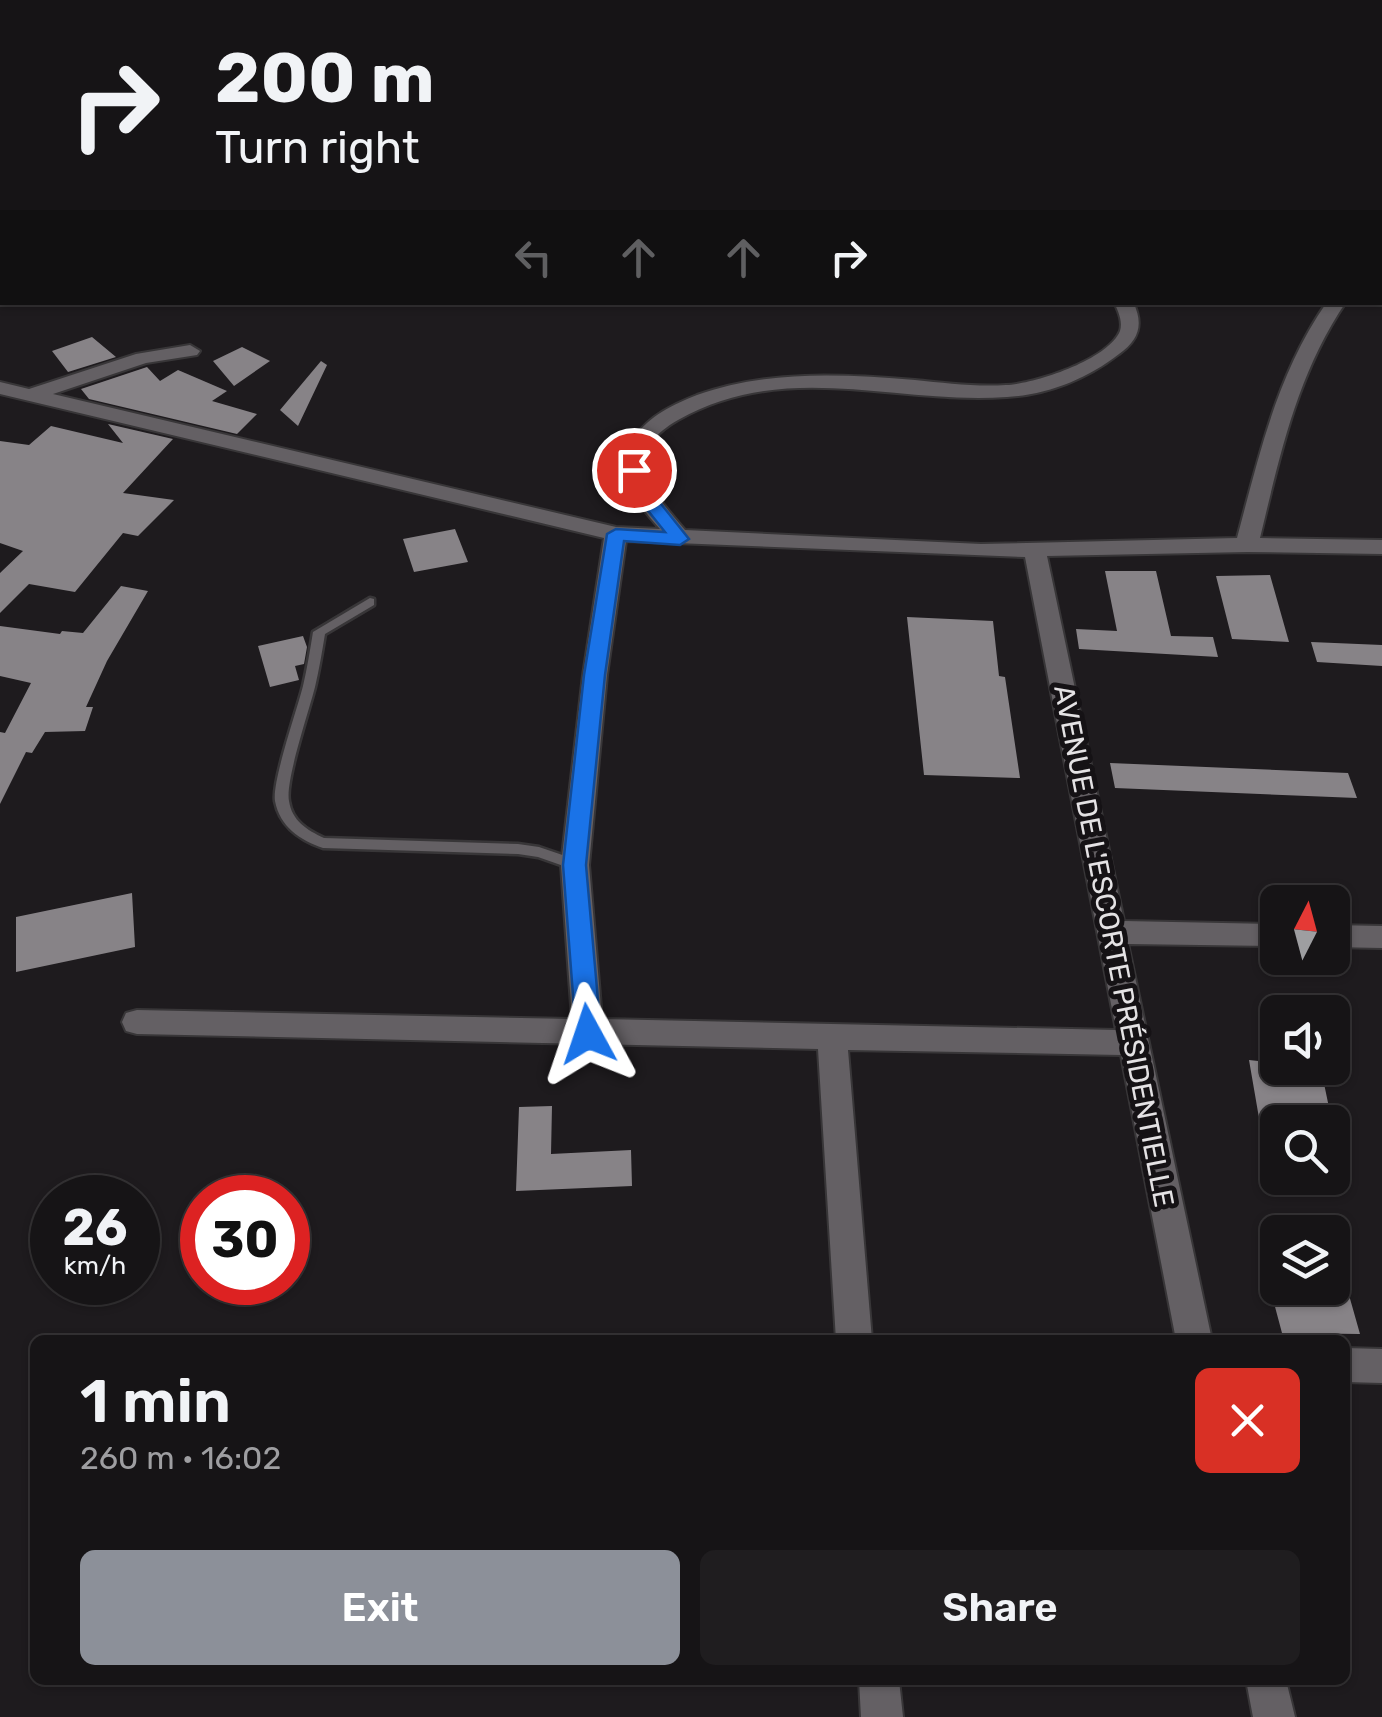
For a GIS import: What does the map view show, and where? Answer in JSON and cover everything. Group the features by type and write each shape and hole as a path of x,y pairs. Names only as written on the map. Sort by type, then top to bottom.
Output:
{"street":[{"path":"680,539 646,497 634,470 638,448 654,426 680,409 764,386 814,381 982,392 1047,384 1087,368 1122,344 1132,332 1132,319 1125,305"},
{"path":"1247,545 1270,454 1308,341 1335,305"},
{"path":"30,396 143,358 190,351"},
{"path":"0,388 616,534 1035,552 1247,545 1382,548"},
{"path":"588,1034 574,865 594,675 616,534"},
{"name":"AVENUE DE L'ESCORTE PRÉSIDENTIELLE","path":"1035,552 1193,1335"},
{"path":"1111,932 1260,935"},
{"path":"1350,936 1382,936"},
{"path":"137,1022 1134,1043"},
{"path":"832,1038 854,1335"},
{"path":"1350,1365 1382,1366"},
{"path":"880,1685 882,1717"},
{"path":"1267,1685 1274,1717"}],"lane":[{"path":"370,602 327,624 316,639 310,683 281,792 292,826 323,843 518,849 574,865"}],"building":[{"path":"92,337 116,357 68,372 52,351"},
{"path":"242,347 270,361 234,386 213,361"},
{"path":"321,361 327,365 298,426 280,410"},
{"path":"147,367 160,381 178,370 227,391 212,401 257,414 237,434 89,399 81,389"},
{"path":"108,424 173,439 123,493 174,500 138,536 123,533 75,592 29,584 0,613 0,573 23,551 0,543 0,441 29,445 51,426 123,443"},
{"path":"455,529 468,562 414,572 403,539"},
{"path":"1105,571 1156,571 1171,636 1213,637 1218,657 1079,649 1076,629 1117,631"},
{"path":"1270,575 1289,642 1232,639 1216,576"},
{"path":"121,586 148,591 107,661 86,707 93,707 85,731 45,732 32,753 26,752 0,804 0,732 5,733 31,683 0,676 0,626 83,633"},
{"path":"907,617 993,621 999,676 1005,677 1020,778 924,775"},
{"path":"303,636 307,647 304,664 295,666 299,680 270,687 258,646"},
{"path":"1311,642 1382,645 1382,666 1317,662"},
{"path":"1110,763 1348,773 1357,798 1115,788"},
{"path":"132,893 135,947 16,972 16,917"},
{"path":"1249,1060 1260,1061 1260,1085 1324,1085 1328,1105 1260,1105 1259,1118"},
{"path":"552,1106 551,1154 631,1150 632,1186 516,1191 519,1107"},
{"path":"1350,1299 1360,1334 1282,1333 1275,1305 1350,1305"}],"route":[{"path":"588,1034 574,865 587,774 594,675 616,534 680,539 646,497 634,470"}]}
